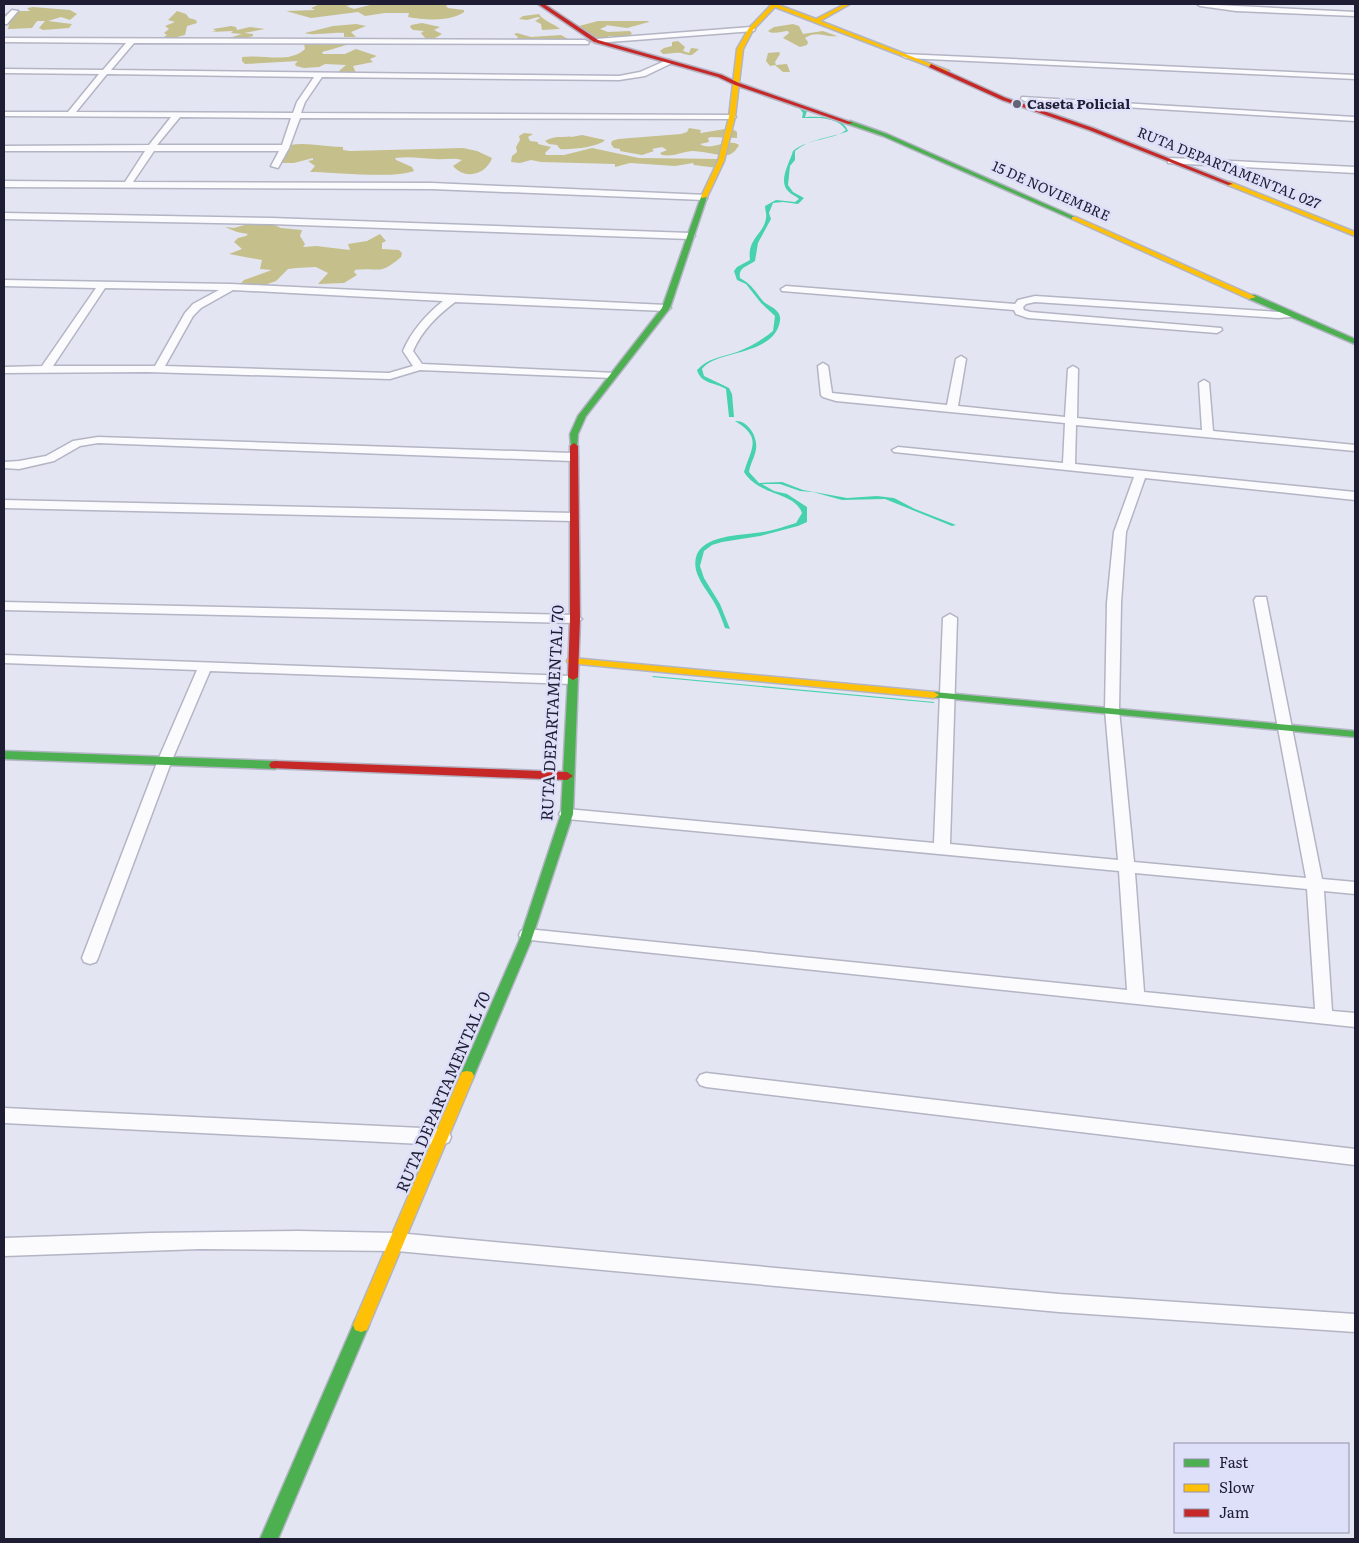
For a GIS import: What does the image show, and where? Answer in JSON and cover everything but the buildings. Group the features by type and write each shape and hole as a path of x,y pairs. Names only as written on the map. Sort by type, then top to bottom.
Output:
{"main road":[{"path":"529,4 574,37 590,42"},
{"path":"541,4 590,42"},
{"name":"RUTA DEPARTAMENTAL 027","path":"773,4 931,66 1025,99 1091,129"},
{"name":"RUTA DEPARTAMENTAL 70","path":"269,1539 527,936 561,836 566,814 574,619 572,456 574,434 582,416 666,308 704,197 721,161 732,117 734,82 740,48 751,29 773,4"},
{"path":"816,21 848,4"},
{"name":"15 DE NOVIEMBRE","path":"590,42 720,76 851,121 1355,342"},
{"name":"RUTA DEPARTAMENTAL 027","path":"931,66 999,97 1091,129 1355,234"},
{"path":"572,661 1355,734"},
{"path":"4,755 567,776"}],"street":[{"path":"1200,4 1355,14"},
{"path":"4,22 14,11"},
{"path":"4,40 590,42 751,29"},
{"path":"70,114 132,40"},
{"path":"906,56 1355,78"},
{"path":"4,71 618,78 642,74 665,63"},
{"path":"275,166 285,148 301,102 320,74"},
{"path":"1025,99 1355,119"},
{"path":"4,123 8,114 732,117"},
{"path":"127,185 151,148 177,115"},
{"path":"4,148 285,148"},
{"path":"1171,161 1355,170"},
{"path":"4,184 432,186 704,197"},
{"path":"4,216 271,221 690,236"},
{"path":"4,283 231,287 666,308"},
{"path":"45,370 103,284"},
{"path":"158,370 189,315 197,306 231,287"},
{"path":"786,289 1018,307"},
{"path":"419,367 408,351 412,338 435,313 453,299"},
{"path":"1018,307 1022,302 1035,299 1278,315 1291,314"},
{"path":"1018,307 1020,312 1028,315 1217,330"},
{"path":"952,409 961,358"},
{"path":"823,366 827,396 1355,448"},
{"path":"4,370 158,370 390,376 419,367 612,375"},
{"path":"1069,467 1073,369"},
{"path":"1204,383 1208,434"},
{"path":"4,465 19,465 50,459 77,443 98,440 572,456"},
{"path":"898,450 1355,496"},
{"path":"1136,998 1127,867 1113,712 1114,603 1120,532 1141,474"},
{"path":"4,504 573,517"},
{"path":"1261,600 1315,885 1324,1017"},
{"path":"4,606 574,619"},
{"path":"942,850 949,696 950,618"},
{"path":"4,659 571,680"},
{"path":"90,958 165,760 205,667"},
{"path":"566,814 1355,888"},
{"path":"527,936 1355,1020"},
{"path":"706,1080 1355,1156"},
{"path":"4,1115 442,1137"},
{"path":"4,1247 161,1240 304,1239 396,1242 1059,1303 1355,1323"}],"shaded area":[{"path":"320,4 350,4 346,6 354,9 374,4 448,4 446,6 448,8 464,10 464,12 445,19 429,19 408,17 409,13 385,13 365,16 358,12 311,18 286,11 315,10 311,8"},
{"path":"27,8 70,10 77,14 70,20 61,17 48,21 72,24 69,28 43,30 39,28 45,21 37,21 32,28 8,29 10,21 5,14 16,11 30,11"},
{"path":"177,11 196,20 197,23 187,26 185,35 161,39 167,35 164,33 169,29 165,26 175,22 168,20"},
{"path":"539,14 543,19 560,29 542,30 541,24 535,21 540,18 538,17 527,20 519,19 523,16"},
{"path":"598,21 649,22 627,28 606,25 600,29 608,32 630,31 632,34 625,37 608,36 608,39 596,37 579,26"},
{"path":"422,23 440,27 434,30 442,34 435,38 426,39 421,33 424,31 413,30 410,27 411,25"},
{"path":"356,24 366,26 351,32 356,37 344,37 344,33 305,33 333,26"},
{"path":"793,24 799,26 803,34 823,31 837,36 817,34 809,36 805,38 808,42 807,45 800,47 783,38 789,33 788,31 775,33 768,31 774,27"},
{"path":"236,27 237,30 250,27 265,29 244,33 253,34 253,36 244,39 229,38 242,34 231,33 233,31 211,32 216,31 213,29"},
{"path":"517,33 531,37 561,35 568,39 556,42 516,40 518,37 514,34"},
{"path":"346,38 362,39 322,52 323,54 345,54 356,49 377,56 370,59 373,62 353,66 356,73 343,74 339,71 346,65 325,64 319,67 304,68 296,66 295,64 298,61 245,64 242,61 242,57 250,56 275,58 292,56 299,54 305,49 304,44 322,39 340,40"},
{"path":"678,41 685,47 683,51 689,53 691,48 699,49 691,55 679,53 663,54 660,51 672,46 672,42"},
{"path":"779,52 780,54 775,62 776,65 787,64 790,72 783,72 775,65 770,66 766,61 768,53"},
{"path":"800,109 807,111 805,117 823,117 841,122 848,131 838,134 846,130 842,125 832,120 802,118 803,113"},
{"path":"689,128 701,130 701,133 731,128 737,132 737,138 711,137 708,138 709,142 700,144 710,146 734,143 739,145 732,154 728,155 692,151 674,155 662,155 660,153 667,150 662,147 652,149 654,151 642,155 620,151 620,149 614,148 611,144 612,141 618,139 681,134 687,132"},
{"path":"524,133 533,134 528,137 530,141 551,147 545,153 546,155 564,155 592,148 639,158 722,159 718,168 694,165 693,163 675,166 630,163 615,167 615,164 541,162 531,160 520,163 511,162 512,156 517,152 516,147 520,140 519,136"},
{"path":"838,134 828,138 809,143 819,139"},
{"path":"582,135 605,140 591,146 565,149 560,149 557,145 549,144 545,141 553,138"},
{"path":"809,143 795,151 795,160 790,166 788,185 793,192 804,198 798,204 773,203 769,213 771,219 758,243 755,261 740,272 740,278 751,286 764,302 778,312 780,315 779,325 774,335 765,342 754,348 718,358 702,369 704,376 729,388 732,394 734,417 729,417 726,389 705,380 699,375 697,370 711,360 751,346 773,331 775,316 761,303 746,284 737,280 734,271 737,267 750,260 753,241 765,223 765,206 776,200 795,202 799,199 786,188 784,178 793,151 799,147"},
{"path":"290,145 343,147 343,150 350,151 463,148 477,151 492,158 485,168 475,174 463,173 453,166 462,160 410,157 395,158 412,167 414,171 392,175 310,172 315,166 308,161 313,160 313,158 294,163 276,163 279,155 290,150"},
{"path":"248,224 272,224 281,228 302,230 300,236 305,244 303,247 316,246 350,250 348,244 367,241 380,234 386,241 382,243 382,249 399,250 402,253 401,257 394,263 383,269 355,270 354,272 357,275 344,283 318,284 328,273 316,267 288,269 276,281 262,286 249,287 240,284 244,280 272,270 260,269 262,260 229,254 242,249 234,242 248,234 225,227 234,228"},
{"path":"735,421 744,423 754,435 756,449 749,472 759,483 782,482 803,490 847,498 877,496 894,498 915,509 956,525 952,526 885,499 842,500 813,492 800,491 780,484 762,484 774,491 787,494 807,507 807,522 760,536 722,542 712,545 704,551 700,566 704,578 720,604 730,629 725,628 716,607 697,574 696,559 699,550 706,544 725,537 765,532 796,523 802,513 792,501 759,486 744,472 752,450 752,438 744,427"},
{"path":"652,677 934,702 934,703"}],"traffic: fast":[{"path":"850,123 885,135 1074,218"},
{"path":"574,446 574,434 582,416 666,308 704,197"},
{"path":"1252,297 1355,342"},
{"path":"467,1076 525,941 567,814 573,677"},
{"path":"934,695 1355,734"},
{"path":"4,755 275,765"},
{"path":"269,1539 361,1325"}],"traffic: slow":[{"path":"772,4 946,71"},
{"path":"816,21 848,4"},
{"path":"704,197 721,161 732,117 740,49 751,29 774,5"},
{"path":"1230,184 1355,234"},
{"path":"1074,218 1252,297"},
{"path":"572,661 934,695"},
{"path":"361,1325 467,1076"}],"traffic: jam":[{"path":"541,4 596,41 720,76 737,84 850,123"},
{"path":"931,66 1004,99 1091,129 1230,184"},
{"path":"573,677 575,619 574,446"},
{"path":"275,765 567,776"}],"place":[{"name":"Caseta Policial","path":"1017,104"}]}
